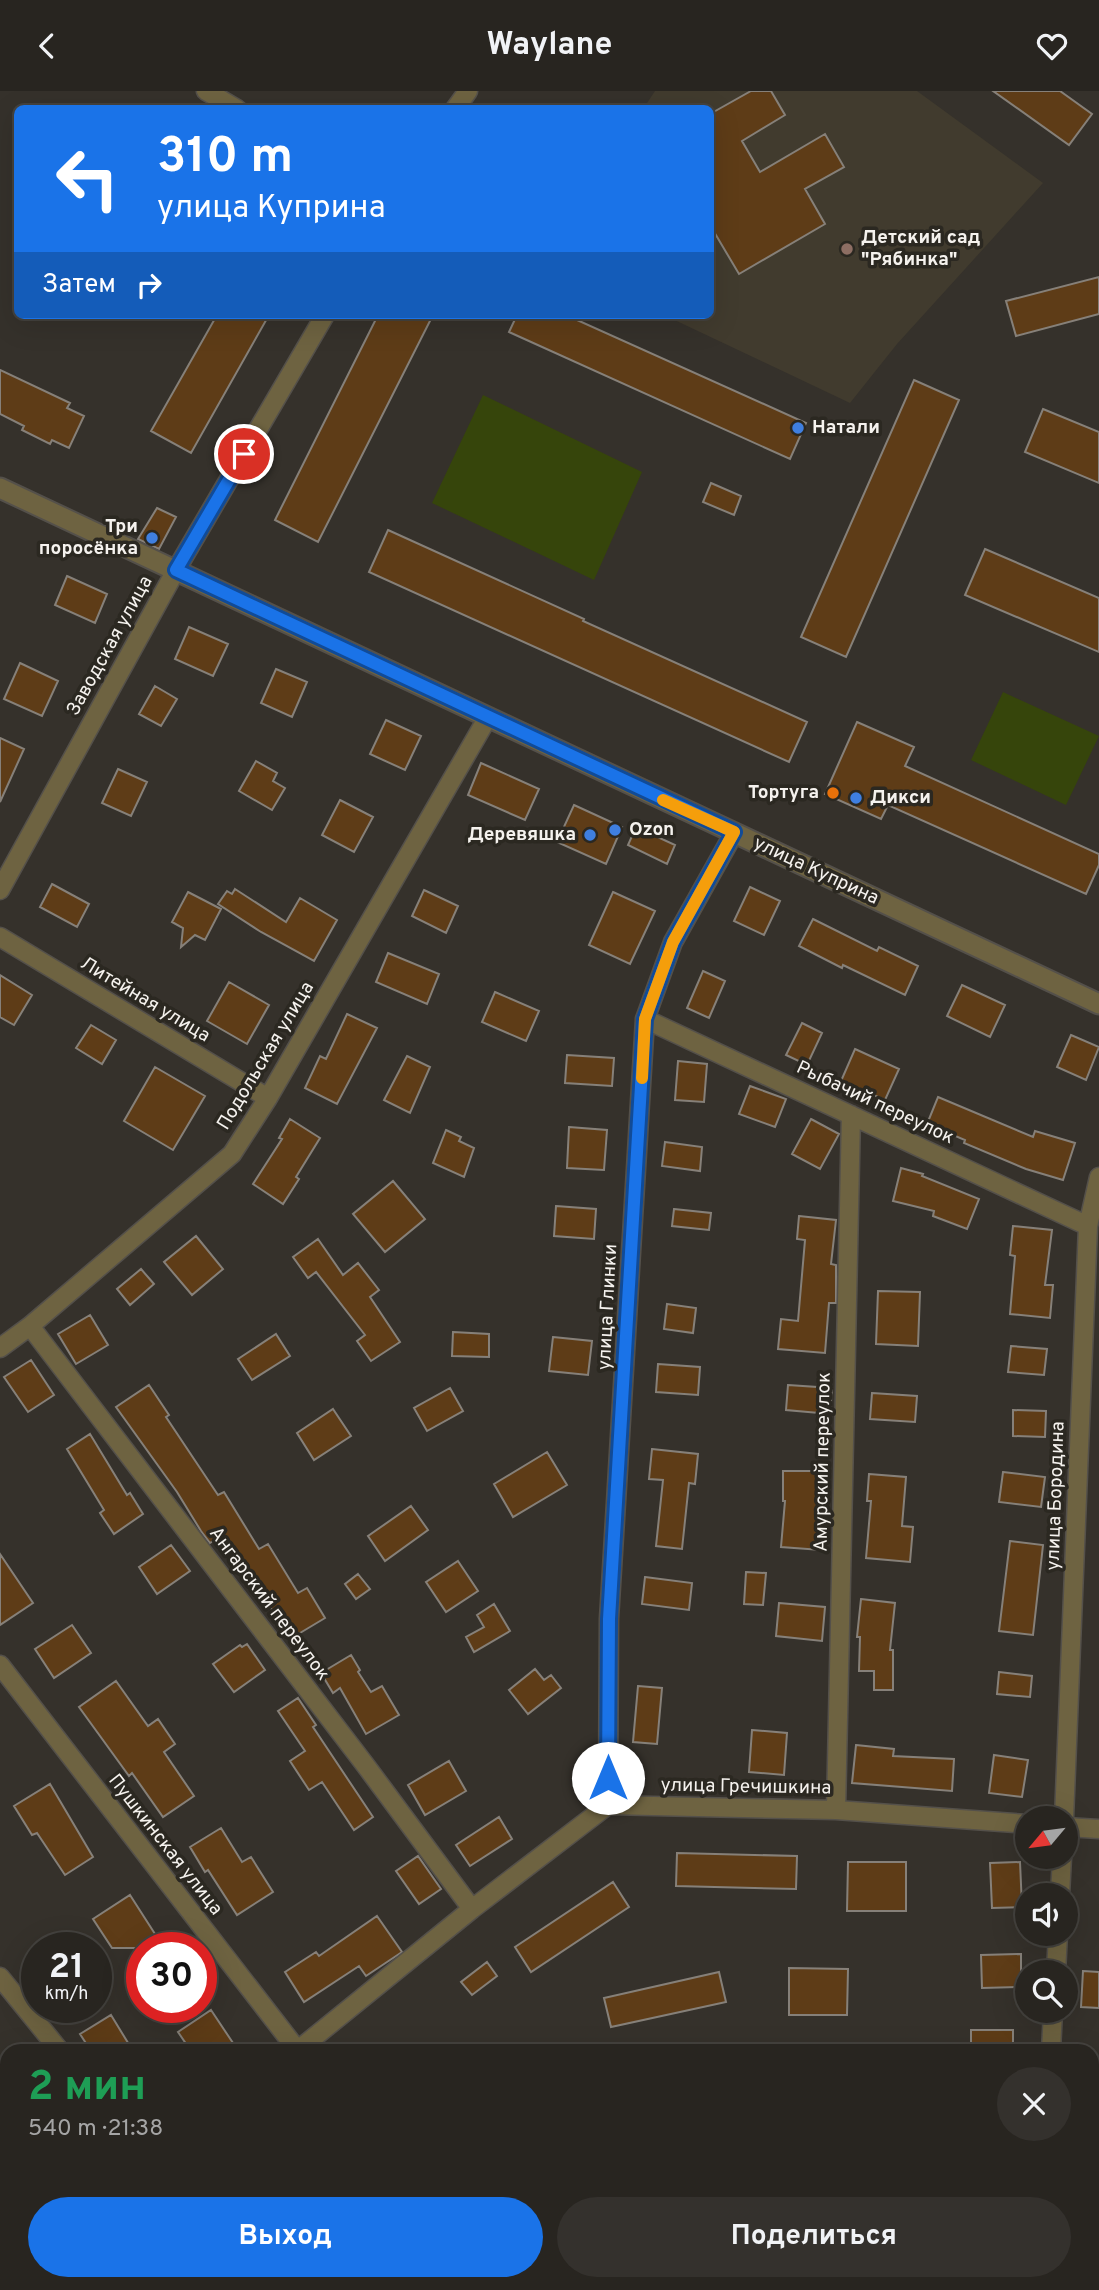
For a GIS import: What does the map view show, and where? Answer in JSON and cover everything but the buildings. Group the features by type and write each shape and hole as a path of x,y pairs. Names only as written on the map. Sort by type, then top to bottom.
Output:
{"street":[{"path":"206,91 230,105"},
{"name":"Заводская улица","path":"0,890 176,570 323,319"},
{"name":"улица Куприна","path":"0,488 1099,1004"},
{"name":"Подольская улица","path":"0,1348 30,1326 232,1154 268,1098 488,717"},
{"name":"улица Глинки","path":"608,1805 609,1619 645,1019 673,942 734,832"},
{"name":"Литейная улица","path":"0,937 268,1098"},
{"name":"Рыбачий переулок","path":"645,1019 1088,1226"},
{"name":"Амурский переулок","path":"836,1810 851,1115"},
{"name":"улица Бородина","path":"1064,1806 1088,1226 1099,1177"},
{"name":"Ангарский переулок","path":"30,1326 472,1909"},
{"name":"Пушкинская улица","path":"0,1665 292,2044"},
{"path":"306,2044 472,1909 608,1805"},
{"name":"улица Гречишкина","path":"608,1805 836,1810 1015,1823"},
{"path":"1078,1828 1099,1829"},
{"path":"0,1977 54,2044"},
{"path":"1052,2044 1053,2023"}],"shaded area":[{"name":"Детский сад \"Рябинка\"","path":"655,91 917,91 1043,183 897,344 850,403 672,319 714,319 714,105 646,105"}],"green space":[{"path":"483,395 642,472 594,580 432,503"},
{"path":"1003,692 1099,736 1066,805 971,760"}],"slow traffic":[{"path":"642,1078 645,1019 673,942 734,832 663,800"}],"place":[{"name":"Детский сад \"Рябинка\"","path":"847,249"},
{"name":"Натали","path":"798,428"},
{"name":"Три поросёнка","path":"152,538"},
{"name":"Тортуга","path":"833,793"},
{"name":"Дикси","path":"856,798"},
{"name":"Ozon","path":"615,830"},
{"name":"Деревяшка","path":"590,835"}],"route":[{"path":"244,454 176,570 734,832 673,942 645,1019 609,1619 608,1778"}]}
